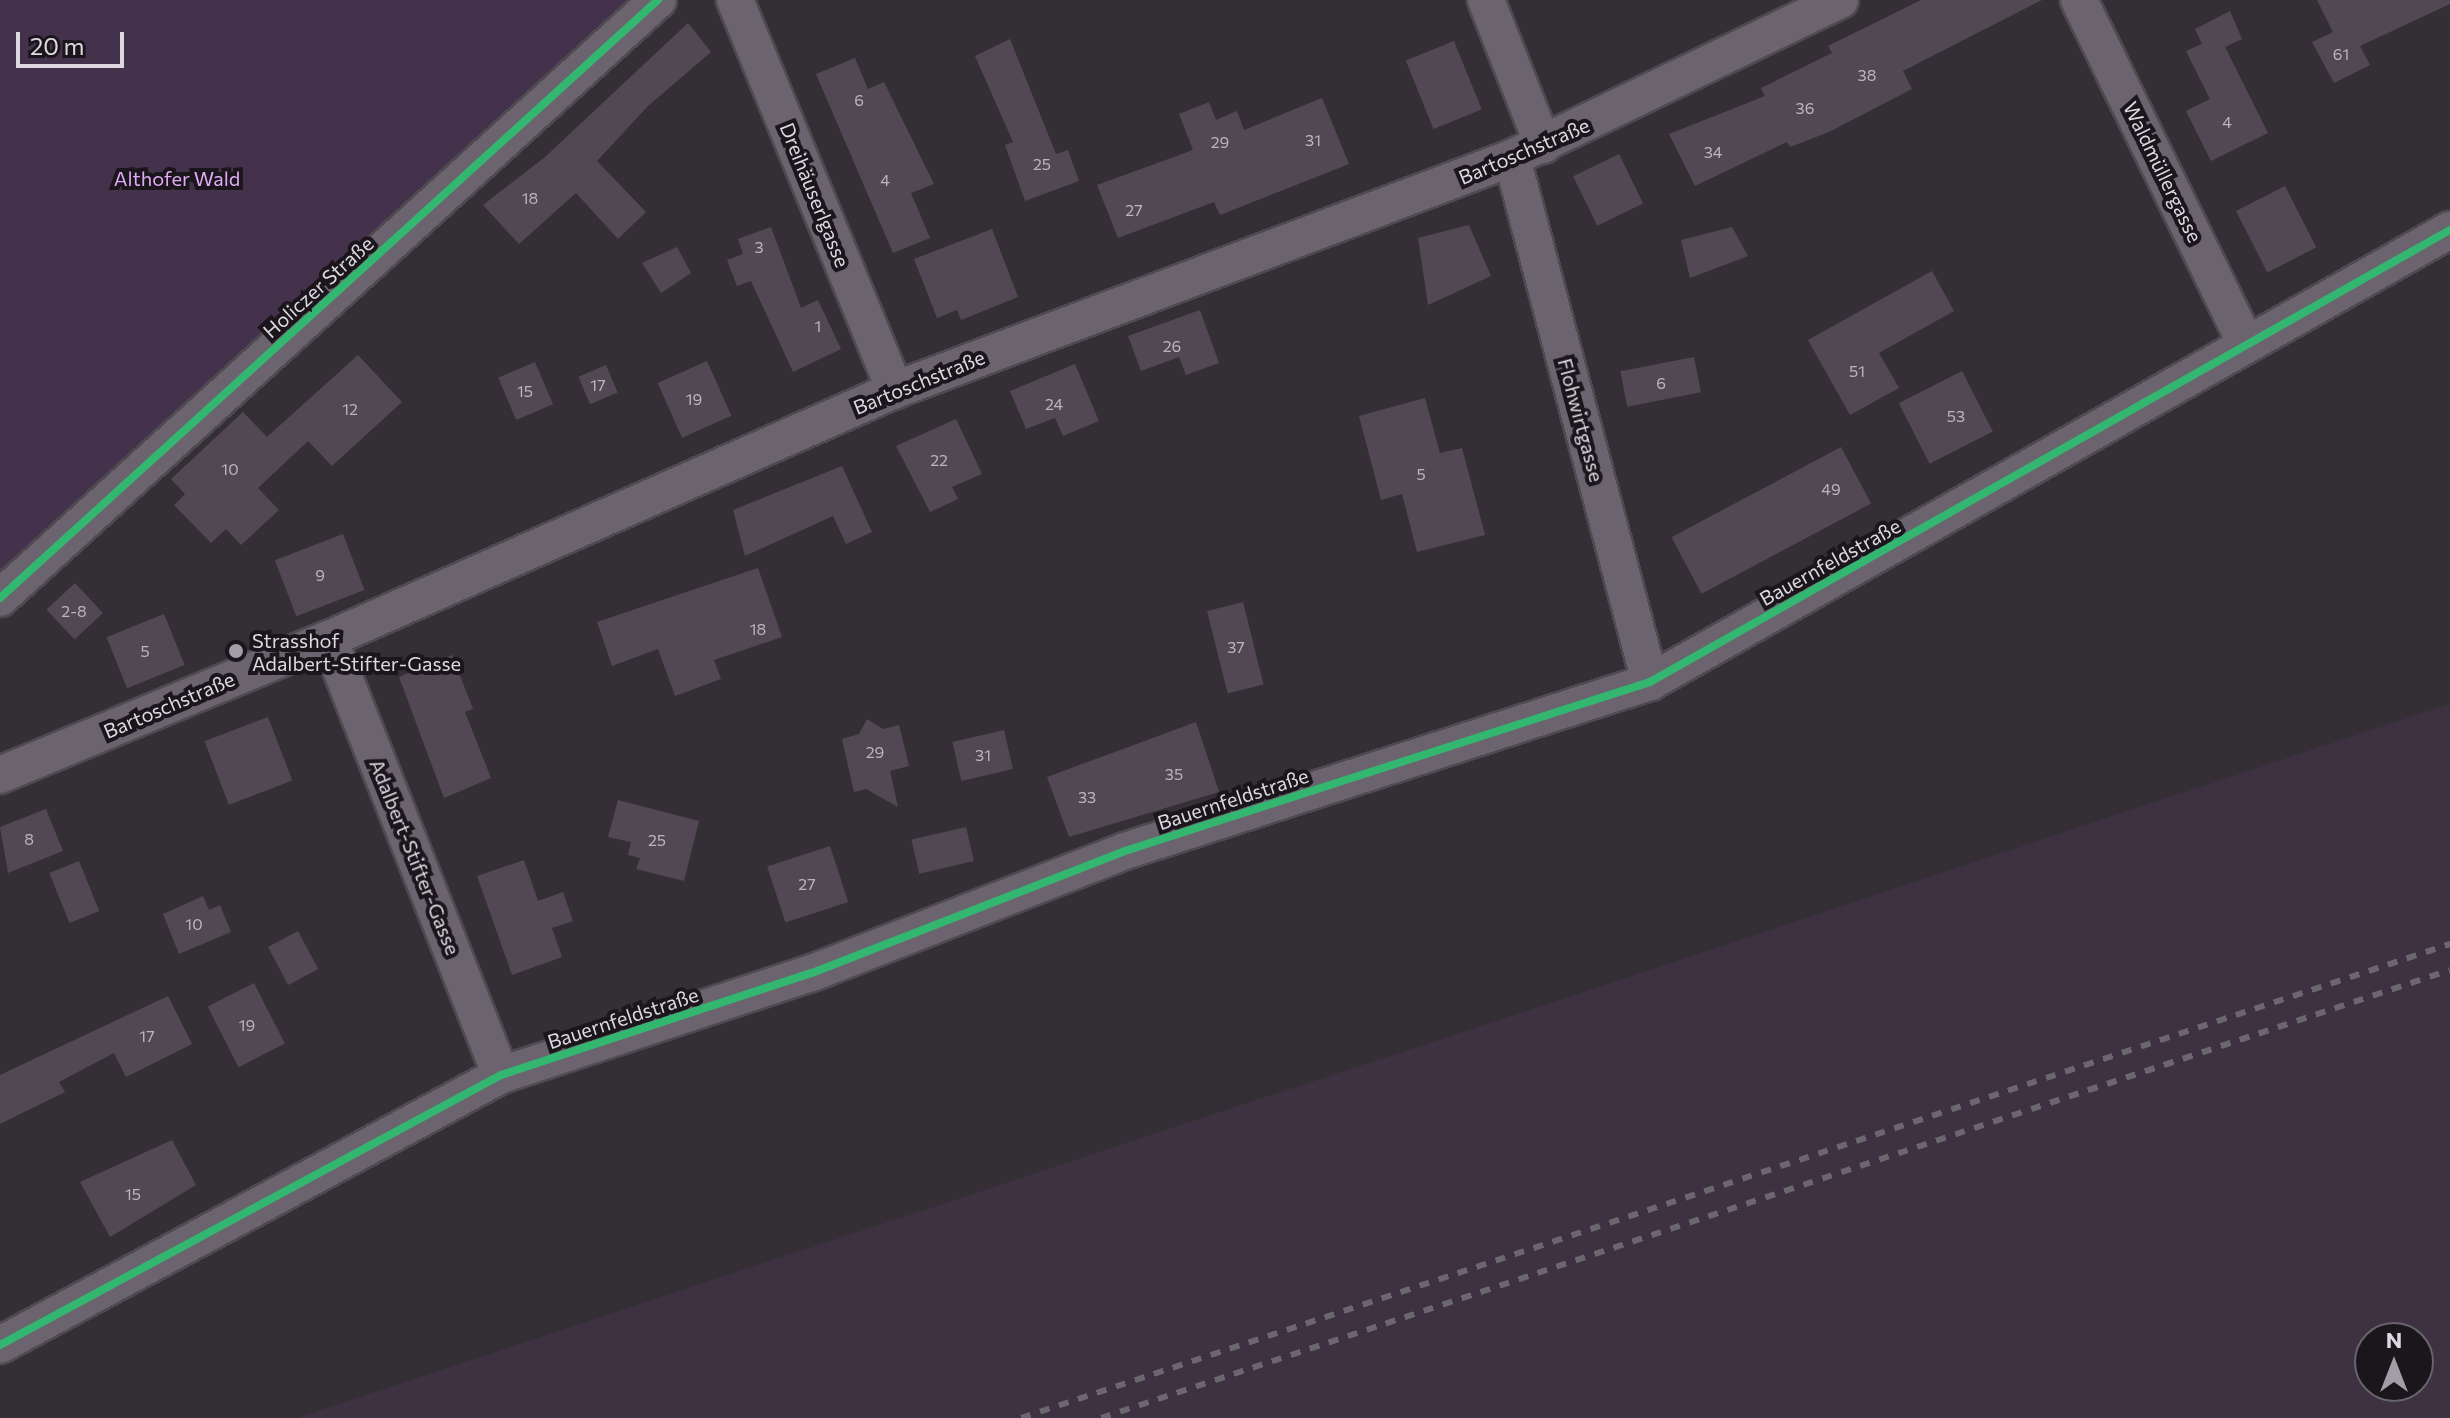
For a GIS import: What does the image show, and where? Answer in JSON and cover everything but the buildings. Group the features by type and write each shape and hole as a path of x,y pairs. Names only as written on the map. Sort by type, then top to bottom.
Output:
{"street":[{"name":"Holiczer Straße","path":"0,598 658,0"},
{"name":"Dreihäuserlgasse","path":"735,0 895,390"},
{"name":"Flohwirtgasse","path":"1486,0 1527,151 1650,682"},
{"name":"Bartoschstraße","path":"0,775 329,639 895,390 1527,151 1840,0"},
{"name":"Waldmüllergasse","path":"2079,0 2246,344"},
{"name":"Bauernfeldstraße","path":"0,1345 501,1075 812,973 1125,851 1650,682 2450,230"},
{"name":"Adalbert-Stifter-Gasse","path":"329,639 501,1075"}],"shaded area":[{"path":"2450,704 2450,1418 296,1418 1783,926"}],"green space":[{"name":"Althofer Wald","path":"0,0 639,0 0,581"}],"railway":[{"path":"1021,1418 2450,944"},
{"path":"1101,1418 2450,970"}],"cycle path":[{"path":"0,598 658,0"},
{"path":"0,1345 501,1075 812,973 1125,851 1650,682 2450,230"}],"place":[{"name":"Strasshof Adalbert-Stifter-Gasse","path":"236,651"}]}
